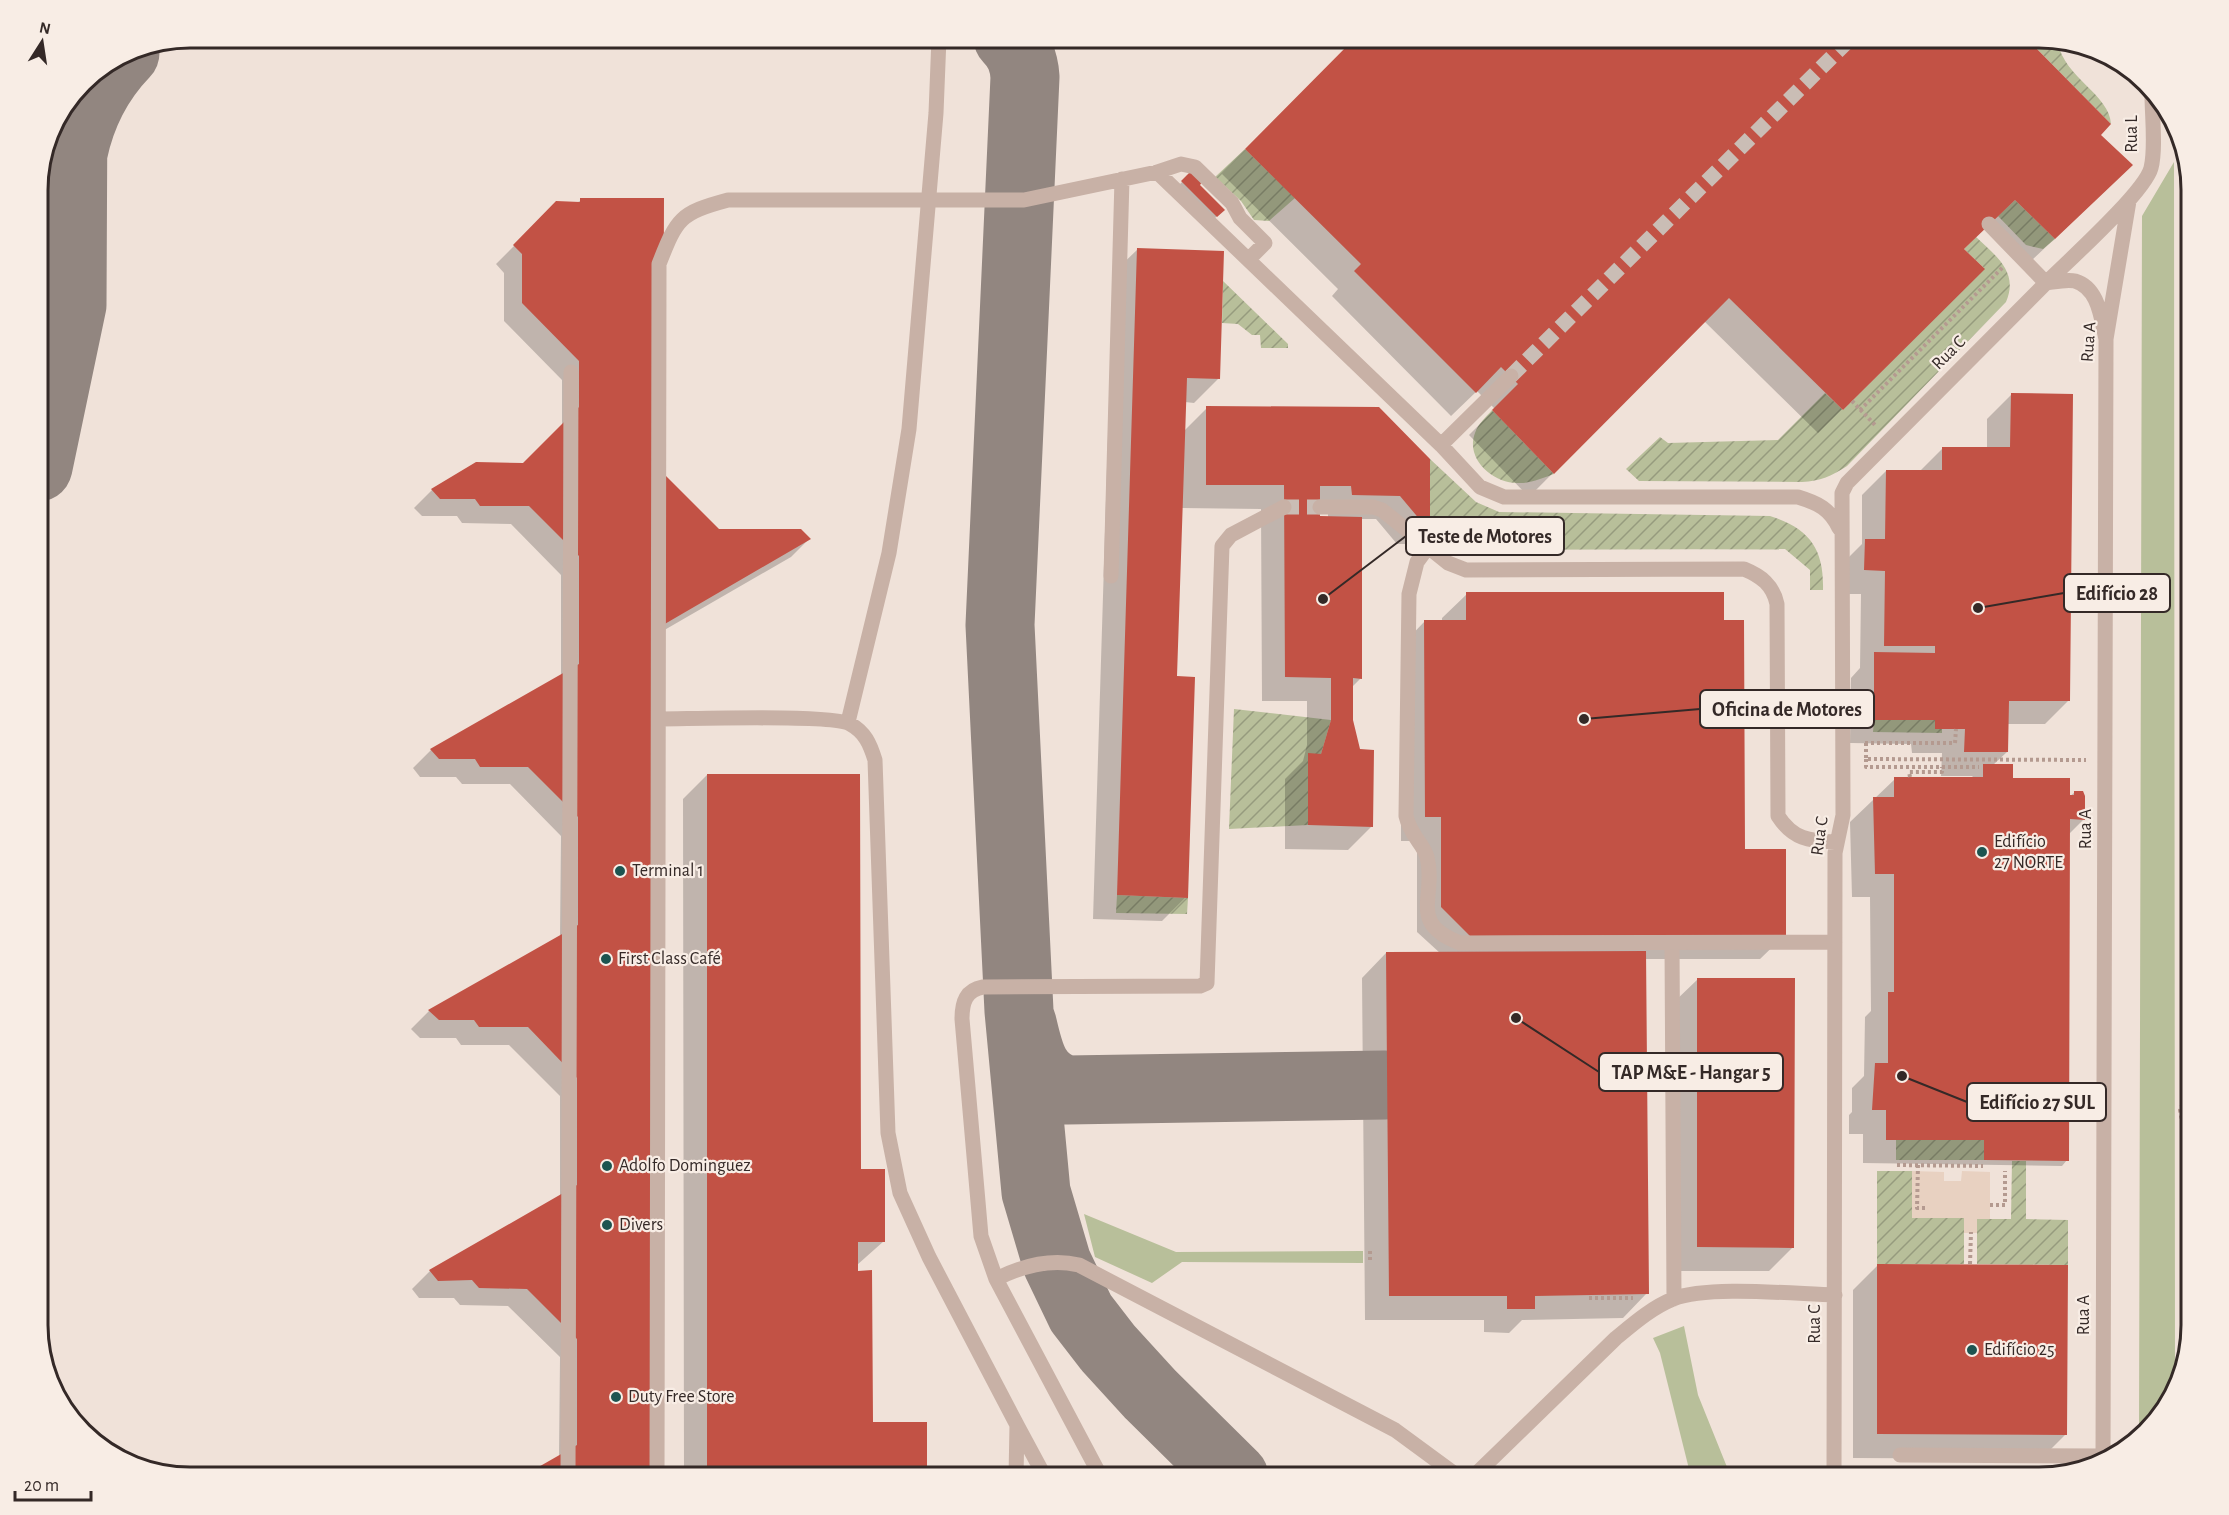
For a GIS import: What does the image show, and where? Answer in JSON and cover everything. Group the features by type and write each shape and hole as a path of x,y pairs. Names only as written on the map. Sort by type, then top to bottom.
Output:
{"lane":[{"path":"848,722 889,553 909,429 930,199 938,48"},
{"name":"Rua L","path":"2128,201 2151,171 2152,104"},
{"path":"657,1467 659,264 672,231 692,210 728,200 1024,200 1157,172 1181,164 1195,166 1232,203 1240,218 1265,243 1249,259"},
{"path":"1157,172 1441,445 1480,487 1504,497 1824,497 1835,493 1847,483"},
{"path":"1111,576 1122,179"},
{"name":"Rua C","path":"1834,1467 1835,842 1843,815 1840,503 1847,483 2128,201"},
{"name":"Rua A","path":"2103,1451 2106,339 2128,201"},
{"path":"1989,224 2046,283 2074,281 2085,287 2096,298 2106,339"},
{"path":"568,1467 571,372"},
{"path":"1441,445 1511,376"},
{"path":"1798,497 1819,504 1832,513 1841,531"},
{"path":"1095,1467 996,1279 981,1236 962,1018 965,999 968,993 983,987 1200,986 1207,983 1222,546 1231,535 1284,507"},
{"path":"1320,507 1373,507 1382,510 1448,563 1466,570 1744,569 1756,574 1771,587 1777,604 1778,816 1790,832 1798,837 1809,841 1835,842"},
{"path":"1428,547 1417,562 1409,594 1406,816 1409,829 1425,850 1428,860 1426,914 1440,935 1460,944 1835,942"},
{"path":"660,719 815,719 848,722 868,738 875,760 888,1133 900,1193 929,1257 1039,1467"},
{"path":"1672,943 1674,1299"},
{"path":"996,1279 1015,1270 1039,1264 1068,1262 1079,1265 1395,1430 1444,1467"},
{"path":"1484,1467 1634,1322 1674,1299 1711,1293 1835,1294"},
{"path":"1016,1467 1017,1425"},
{"path":"1900,1455 2088,1458"}],"path":[{"path":"1860,410 2017,253"},
{"path":"1852,401 1890,440"},
{"path":"1843,743 1955,743 1956,729"},
{"path":"1866,743 1866,767 1979,768"},
{"path":"1866,759 2106,760"},
{"path":"1910,777 1909,772 1942,772 1942,767"},
{"path":"1897,1165 1983,1166"},
{"path":"1918,1165 1917,1208 1928,1208"},
{"path":"1990,1205 2005,1205 2005,1170"},
{"path":"1970,1264 1971,1232"},
{"path":"1370,1251 1370,1262"},
{"path":"1589,1298 1638,1298"}],"green space":[{"path":"2036,48 2060,49 2069,66 2103,104 2109,114 2111,124"},
{"path":"1245,149 1295,198 1269,221 1254,220 1241,201 1215,177"},
{"path":"2174,162 2175,1365 2162,1396 2139,1425 2142,216"},
{"path":"2015,200 2055,239 2043,249 2026,245 1998,216"},
{"path":"1976,237 1998,258 2007,273 2010,282 2006,302 1847,466 1826,477 1802,482 1639,481 1626,469 1660,437 1668,443 1778,440 1825,393 1843,410 1984,268 1964,249"},
{"path":"1223,281 1288,344 1288,348 1261,348 1260,335 1252,335 1238,324 1222,323"},
{"path":"1492,410 1554,474 1531,482 1517,483 1499,479 1483,468 1474,452 1473,443 1478,427"},
{"path":"1430,459 1476,502 1499,512 1770,516 1795,527 1812,542 1821,563 1823,590 1810,590 1810,570 1785,549 1463,550 1430,521"},
{"path":"1234,709 1331,720 1321,754 1308,754 1308,825 1229,829"},
{"path":"1874,720 1935,720 1935,729 1942,729 1942,733 1873,732"},
{"path":"1117,895 1188,898 1187,914 1116,913"},
{"path":"1896,1140 1984,1140 1984,1160 1896,1160"},
{"path":"2012,1161 2026,1161 2026,1219 2068,1220 2068,1265 1977,1264 1977,1219 2011,1219"},
{"path":"1877,1171 1912,1171 1912,1218 1964,1218 1964,1264 1877,1264"},
{"path":"1084,1214 1176,1252 1363,1251 1363,1263 1182,1262 1152,1283 1095,1257"},
{"path":"1684,1326 1698,1395 1727,1467 1688,1467 1660,1353 1653,1338"}],"shaded area":[{"path":"1912,1171 1944,1172 1944,1181 1961,1181 1962,1171 1990,1172 1990,1219 1977,1219 1977,1233 1964,1233 1964,1218 1912,1218"}],"building":[{"path":"1345,48 2036,48 2111,124 2101,135 2133,165 2055,239 2015,200 1964,249 1985,269 1843,410 1729,298 1554,474 1492,410 1518,384 1501,367 1476,393 1354,271 1361,264 1245,149"},
{"path":"1191,171 1202,182 1200,185 1225,210 1217,217 1181,181"},
{"name":"Terminal 1","path":"580,198 664,198 663,473 719,529 801,529 811,539 663,625 661,1467 538,1467 577,1445 577,1339 527,1289 479,1288 472,1280 438,1281 429,1270 577,1185 577,1078 528,1027 479,1027 474,1020 439,1020 428,1010 578,925 578,817 528,767 480,767 475,759 439,759 430,749 579,664 579,556 529,506 480,506 475,499 440,499 431,489 476,462 523,463 579,407 579,361 522,303 522,254 513,245 556,201 580,202"},
{"path":"1137,248 1224,251 1220,379 1187,378 1177,676 1195,677 1188,898 1117,895"},
{"path":"2011,393 2073,394 2070,701 2009,701 2008,752 1964,752 1965,729 1935,729 1935,720 1874,720 1874,652 1935,653 1935,646 1884,646 1885,571 1864,570 1865,539 1885,539 1886,470 1942,470 1942,447 2010,447"},
{"path":"1206,406 1379,407 1430,459 1430,521 1421,521 1400,496 1352,495 1351,486 1320,486 1320,516 1362,517 1362,679 1353,678 1353,720 1360,749 1374,750 1373,827 1308,825 1308,753 1321,754 1331,720 1331,678 1285,677 1284,485 1206,485"},
{"path":"1466,592 1724,592 1724,620 1744,620 1745,849 1786,849 1786,935 1470,936 1441,907 1441,817 1425,817 1424,620 1466,620"},
{"path":"1983,764 2013,764 2013,778 2070,778 2070,795 2074,795 2074,791 2083,791 2085,796 2085,820 2070,819 2069,1161 1984,1160 1984,1140 1886,1140 1886,1110 1872,1110 1875,1063 1888,1063 1888,992 1894,992 1894,874 1875,874 1873,797 1894,797 1894,777 1983,777"},
{"path":"707,774 860,774 861,1169 885,1169 885,1242 858,1242 858,1271 872,1270 873,1422 927,1422 927,1467 707,1467"},
{"path":"1646,951 1649,1294 1535,1296 1535,1309 1507,1309 1507,1296 1389,1296 1386,952"},
{"path":"1697,978 1795,978 1794,1248 1697,1247"},
{"name":"Edifício 25","path":"1877,1264 2068,1265 2067,1435 1877,1434"}],"taxiway":[{"path":"1016,48 1025,77 1000,625 1019,1011 1036,1192 1057,1263 1081,1313 1108,1348 1150,1394 1224,1467"},
{"path":"73,153 91,99 105,76"},
{"path":"48,419 72,305 73,110"},
{"path":"1022,1023 1027,1045 1040,1073 1056,1086 1067,1090 1385,1085"}],"tunnel":[{"path":"1511,376 1841,48"},
{"path":"1284,507 1320,507"}],"place":[{"name":"Teste de Motores","path":"1323,599"},
{"name":"Edifício 28","path":"1978,608"},
{"name":"Oficina de Motores","path":"1584,719"},
{"name":"Edifício 27 NORTE","path":"1982,852"},
{"name":"Terminal 1","path":"620,871"},
{"name":"First Class Café","path":"606,959"},
{"name":"TAP M&E - Hangar 5","path":"1516,1018"},
{"name":"Edifício 27 SUL","path":"1902,1076"},
{"name":"Adolfo Dominguez","path":"607,1166"},
{"name":"Divers","path":"607,1225"},
{"name":"Edifício 25","path":"1972,1350"},
{"name":"Duty Free Store","path":"616,1397"}]}
